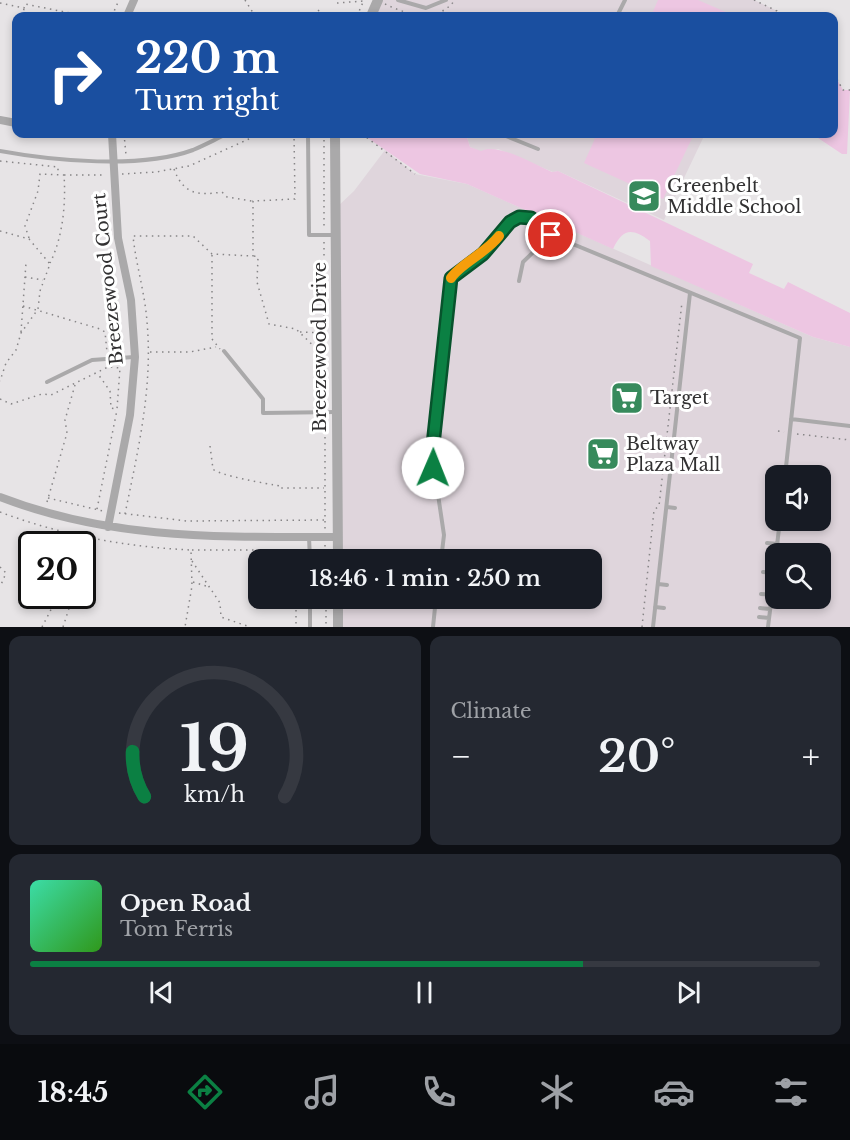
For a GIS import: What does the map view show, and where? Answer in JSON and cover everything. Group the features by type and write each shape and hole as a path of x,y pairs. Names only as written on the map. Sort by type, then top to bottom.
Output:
{"street":[{"name":"Breezewood Court","path":"108,527 130,416 135,357 131,300 118,238 112,138"},
{"name":"Breezewood Drive","path":"335,138 338,549"},
{"path":"0,497 44,512 108,527 178,536 337,537"},
{"path":"338,609 338,627"}],"lane":[{"path":"398,0 421,8 437,6 446,0"},
{"path":"0,151 70,160 114,161 180,153 216,138"},
{"path":"308,138 309,235 336,235"},
{"path":"511,138 538,149"},
{"path":"442,549 444,535 432,454 451,278 483,254 510,222 519,217 531,218 551,235 800,338 786,465"},
{"path":"519,281 523,262 551,235"},
{"path":"653,627 690,294"},
{"path":"224,351 263,399 263,413 337,412"},
{"path":"47,382 92,360 108,357 135,357"},
{"path":"791,419 850,426"},
{"path":"667,507 675,508"},
{"path":"664,531 672,532"},
{"path":"309,537 310,548"},
{"path":"661,561 669,562"},
{"path":"658,584 667,585"},
{"path":"761,594 765,594"},
{"path":"655,607 664,608"},
{"path":"760,608 765,608"},
{"path":"310,609 310,627"},
{"path":"433,627 435,609"},
{"path":"768,627 770,609"},
{"path":"759,617 769,618"}],"path":[{"path":"754,0 777,12"},
{"path":"337,3 364,1"},
{"path":"0,3 24,8"},
{"path":"23,12 25,4 65,12"},
{"path":"316,12 322,9"},
{"path":"838,81 843,90 850,90"},
{"path":"124,138 128,174"},
{"path":"174,169 188,191 205,195 222,192 227,197 253,201 295,199 294,138"},
{"path":"324,138 325,549"},
{"path":"367,138 416,174"},
{"path":"0,161 58,167 58,174"},
{"path":"41,166 38,191 25,226 29,239 50,264"},
{"path":"21,333 38,309 44,280 58,248 66,194 64,175 40,174"},
{"path":"253,201 253,256"},
{"path":"0,231 29,239"},
{"path":"133,236 193,236 212,254 258,257 257,282 269,324 273,327 289,327 299,332 324,356"},
{"path":"212,254 212,333 216,347"},
{"path":"0,381 6,363 16,350 21,333 26,262"},
{"path":"25,277 44,280"},
{"path":"642,627 654,510 659,506 681,302"},
{"path":"22,306 38,309 105,332 108,367"},
{"path":"299,332 324,333"},
{"path":"149,352 190,352 216,347 224,351"},
{"path":"0,399 10,404 42,394 51,395 98,374 108,367 120,368 117,409 96,510"},
{"path":"98,374 110,392 111,408 117,409"},
{"path":"44,512 67,433 65,420 75,384"},
{"path":"778,431 850,440"},
{"path":"210,446 213,469 220,475 239,476 280,486 280,488 325,488"},
{"path":"48,498 96,510 187,520 325,520"},
{"path":"0,512 65,531"},
{"path":"96,539 140,546 191,550 248,550"},
{"path":"303,549 310,548"},
{"path":"185,627 192,582 191,550"},
{"path":"191,560 220,603 221,616 250,627"},
{"path":"0,567 6,573 0,587"},
{"path":"192,582 210,588"},
{"path":"42,627 51,609"},
{"path":"63,627 69,609"},
{"path":"296,609 296,627"},
{"path":"326,609 326,627"}],"shaded area":[{"path":"378,0 754,0 777,12 373,12"},
{"path":"658,0 698,0 726,12 653,12"},
{"path":"838,81 843,90 850,90 847,154 842,154 818,138 838,138"},
{"path":"368,138 467,138 470,147 481,151 488,149 506,152 552,172 558,171 753,264 749,273 784,289 788,282 850,313 850,347 813,337 651,266 650,241 638,234 628,232 624,234 613,249 467,184 420,174"},
{"name":"Greenbelt Middle School","path":"467,138 703,138 664,220 558,171 553,172 498,149 481,152 470,147"},
{"path":"595,138 692,138 663,199 584,163"},
{"path":"385,150 415,174 467,184 813,337 850,347 850,627 338,627 338,609 602,609 602,549 338,549 336,208 354,191"}],"slow traffic":[{"path":"451,278 454,273 483,254 499,236"}],"place":[{"name":"Greenbelt Middle School","path":"644,196"},
{"name":"Target","path":"627,398"},
{"name":"Beltway Plaza Mall","path":"603,454"}],"route":[{"path":"433,468 432,454 451,278 454,273 483,254 510,222 519,217 526,215 551,235"}]}
